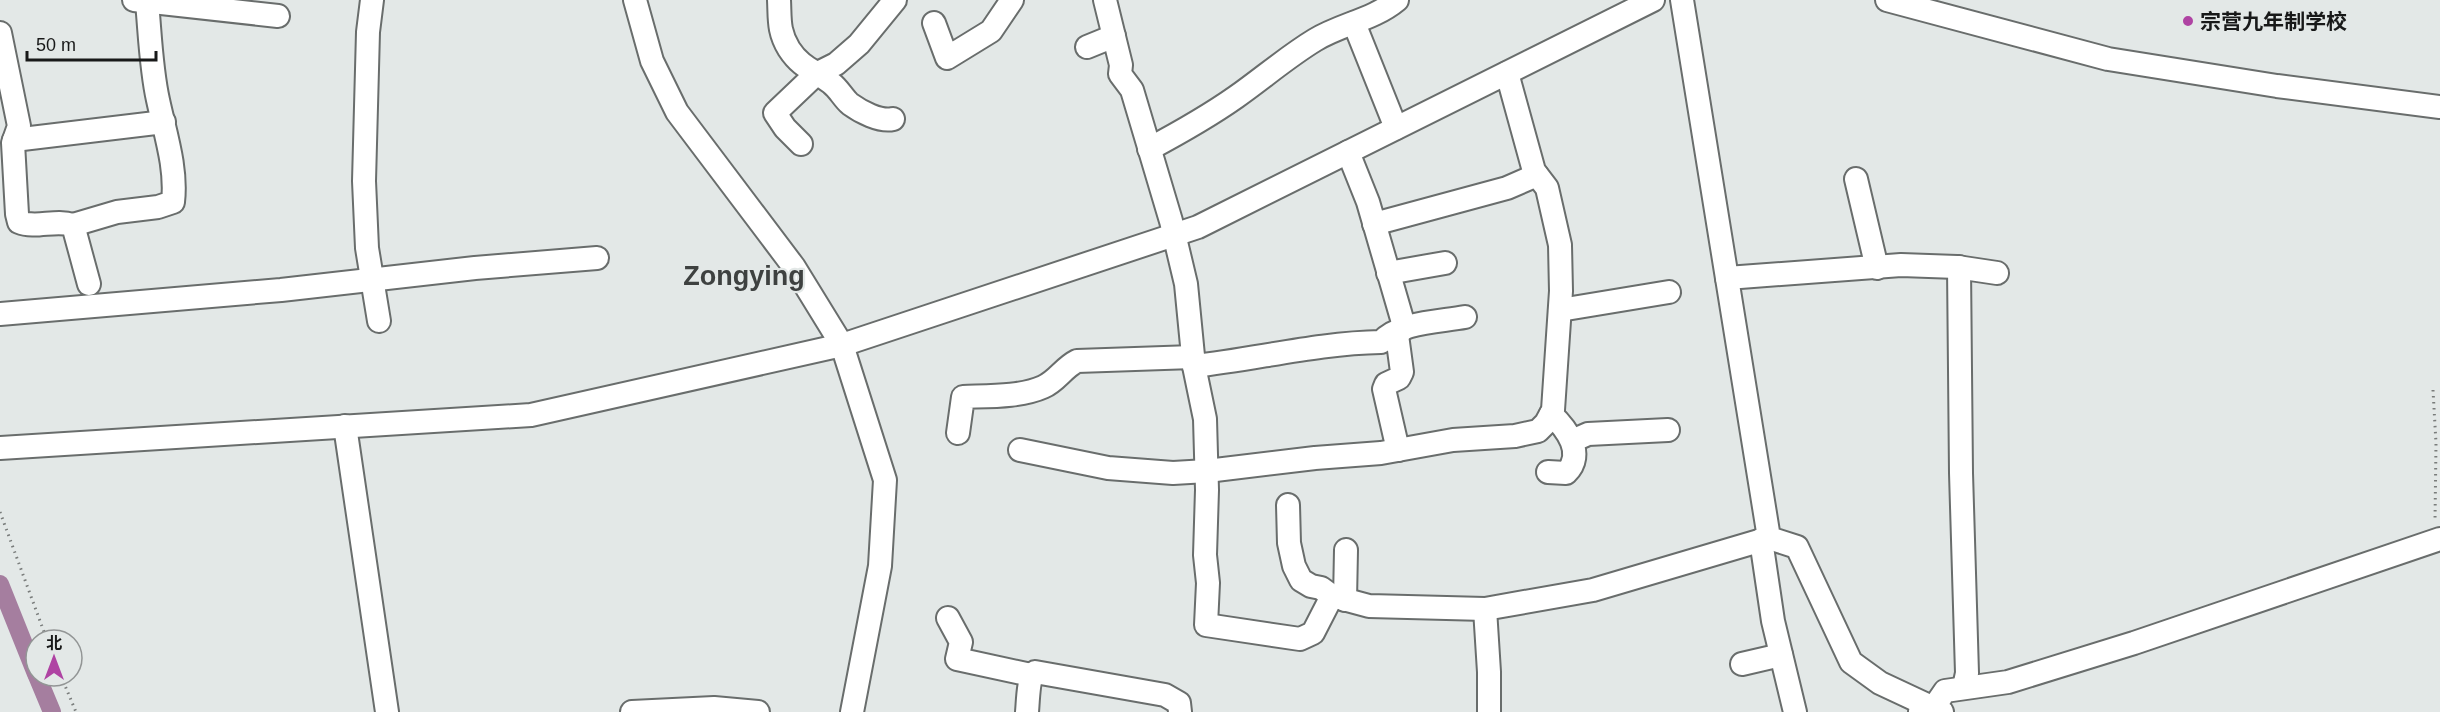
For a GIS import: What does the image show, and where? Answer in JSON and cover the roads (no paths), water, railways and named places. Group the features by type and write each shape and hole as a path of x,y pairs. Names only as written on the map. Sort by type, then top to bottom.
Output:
{"street":[{"path":"372,0 368,32 364,181 367,248 379,321"},
{"path":"635,0 652,61 677,112 794,267 842,345 885,480 880,566 852,712"},
{"path":"779,0 780,28 789,48 803,67 833,84 850,103 875,117 893,119"},
{"path":"801,144 785,128 775,113 816,74 836,64 859,44 895,0"},
{"path":"934,24 947,58 992,31 1012,0"},
{"path":"1105,0 1121,65 1120,74 1132,90 1171,220 1186,284 1194,361 1205,419 1207,471 1205,555 1208,583 1206,625 1300,639 1313,633 1339,598 1346,550"},
{"path":"1149,149 1181,132 1236,97 1317,38 1386,9 1397,0"},
{"path":"0,448 531,415 842,345 1198,226 1653,0"},
{"path":"1682,0 1727,278 1765,539 1773,621 1795,712"},
{"path":"1887,0 2108,59 2277,86 2440,107"},
{"path":"0,33 19,126 14,140 19,222 27,225 64,222 73,225 117,212 158,207 173,202 175,189 165,122 158,100 141,1 278,16"},
{"path":"1354,23 1396,128"},
{"path":"1087,47 1114,36"},
{"path":"1020,450 1108,468 1173,473 1398,450 1453,440 1515,436 1539,431 1551,414 1560,310 1560,245 1547,188 1534,171 1507,73"},
{"path":"14,140 165,122"},
{"path":"1348,152 1368,202 1404,329"},
{"path":"1374,224 1507,188 1537,175"},
{"path":"1856,178 1877,268"},
{"path":"73,225 89,284"},
{"path":"0,314 372,281 475,268 597,258"},
{"path":"1388,273 1445,263"},
{"path":"1727,278 1901,265 1959,267 1997,273"},
{"path":"1959,267 1961,473 1967,673 1964,687"},
{"path":"1560,310 1669,292"},
{"path":"958,432 963,397 995,396 1041,388 1054,381 1067,366 1077,362 1241,361 1326,345 1381,342 1389,334 1404,329 1465,317"},
{"path":"1398,450 1384,389 1386,384 1399,378 1402,372 1397,335 1404,329"},
{"path":"1548,472 1566,473 1570,469 1574,454 1572,441 1565,427 1551,414"},
{"path":"345,426 387,712"},
{"path":"1572,441 1588,434 1668,430"},
{"path":"1288,505 1289,543 1294,566 1301,580 1339,598 1369,606 1485,609 1593,590 1765,539 1797,547 1851,662 1880,683 1931,710 1945,691 2008,682 2438,540"},
{"path":"1485,609 1489,712"},
{"path":"948,618 961,642 957,659 1031,675 1035,672 1165,695 1179,704 1180,712"},
{"path":"1742,663 1781,656"},
{"path":"1027,712 1031,675"},
{"path":"632,712 714,708 758,712"}],"waterway":[{"path":"0,584 24,644"},
{"path":"42,688 52,712"}],"place":[{"name":"宗营九年制学校","path":"2188,21"}],"district":[{"name":"Zongying","path":"744,276"}]}
